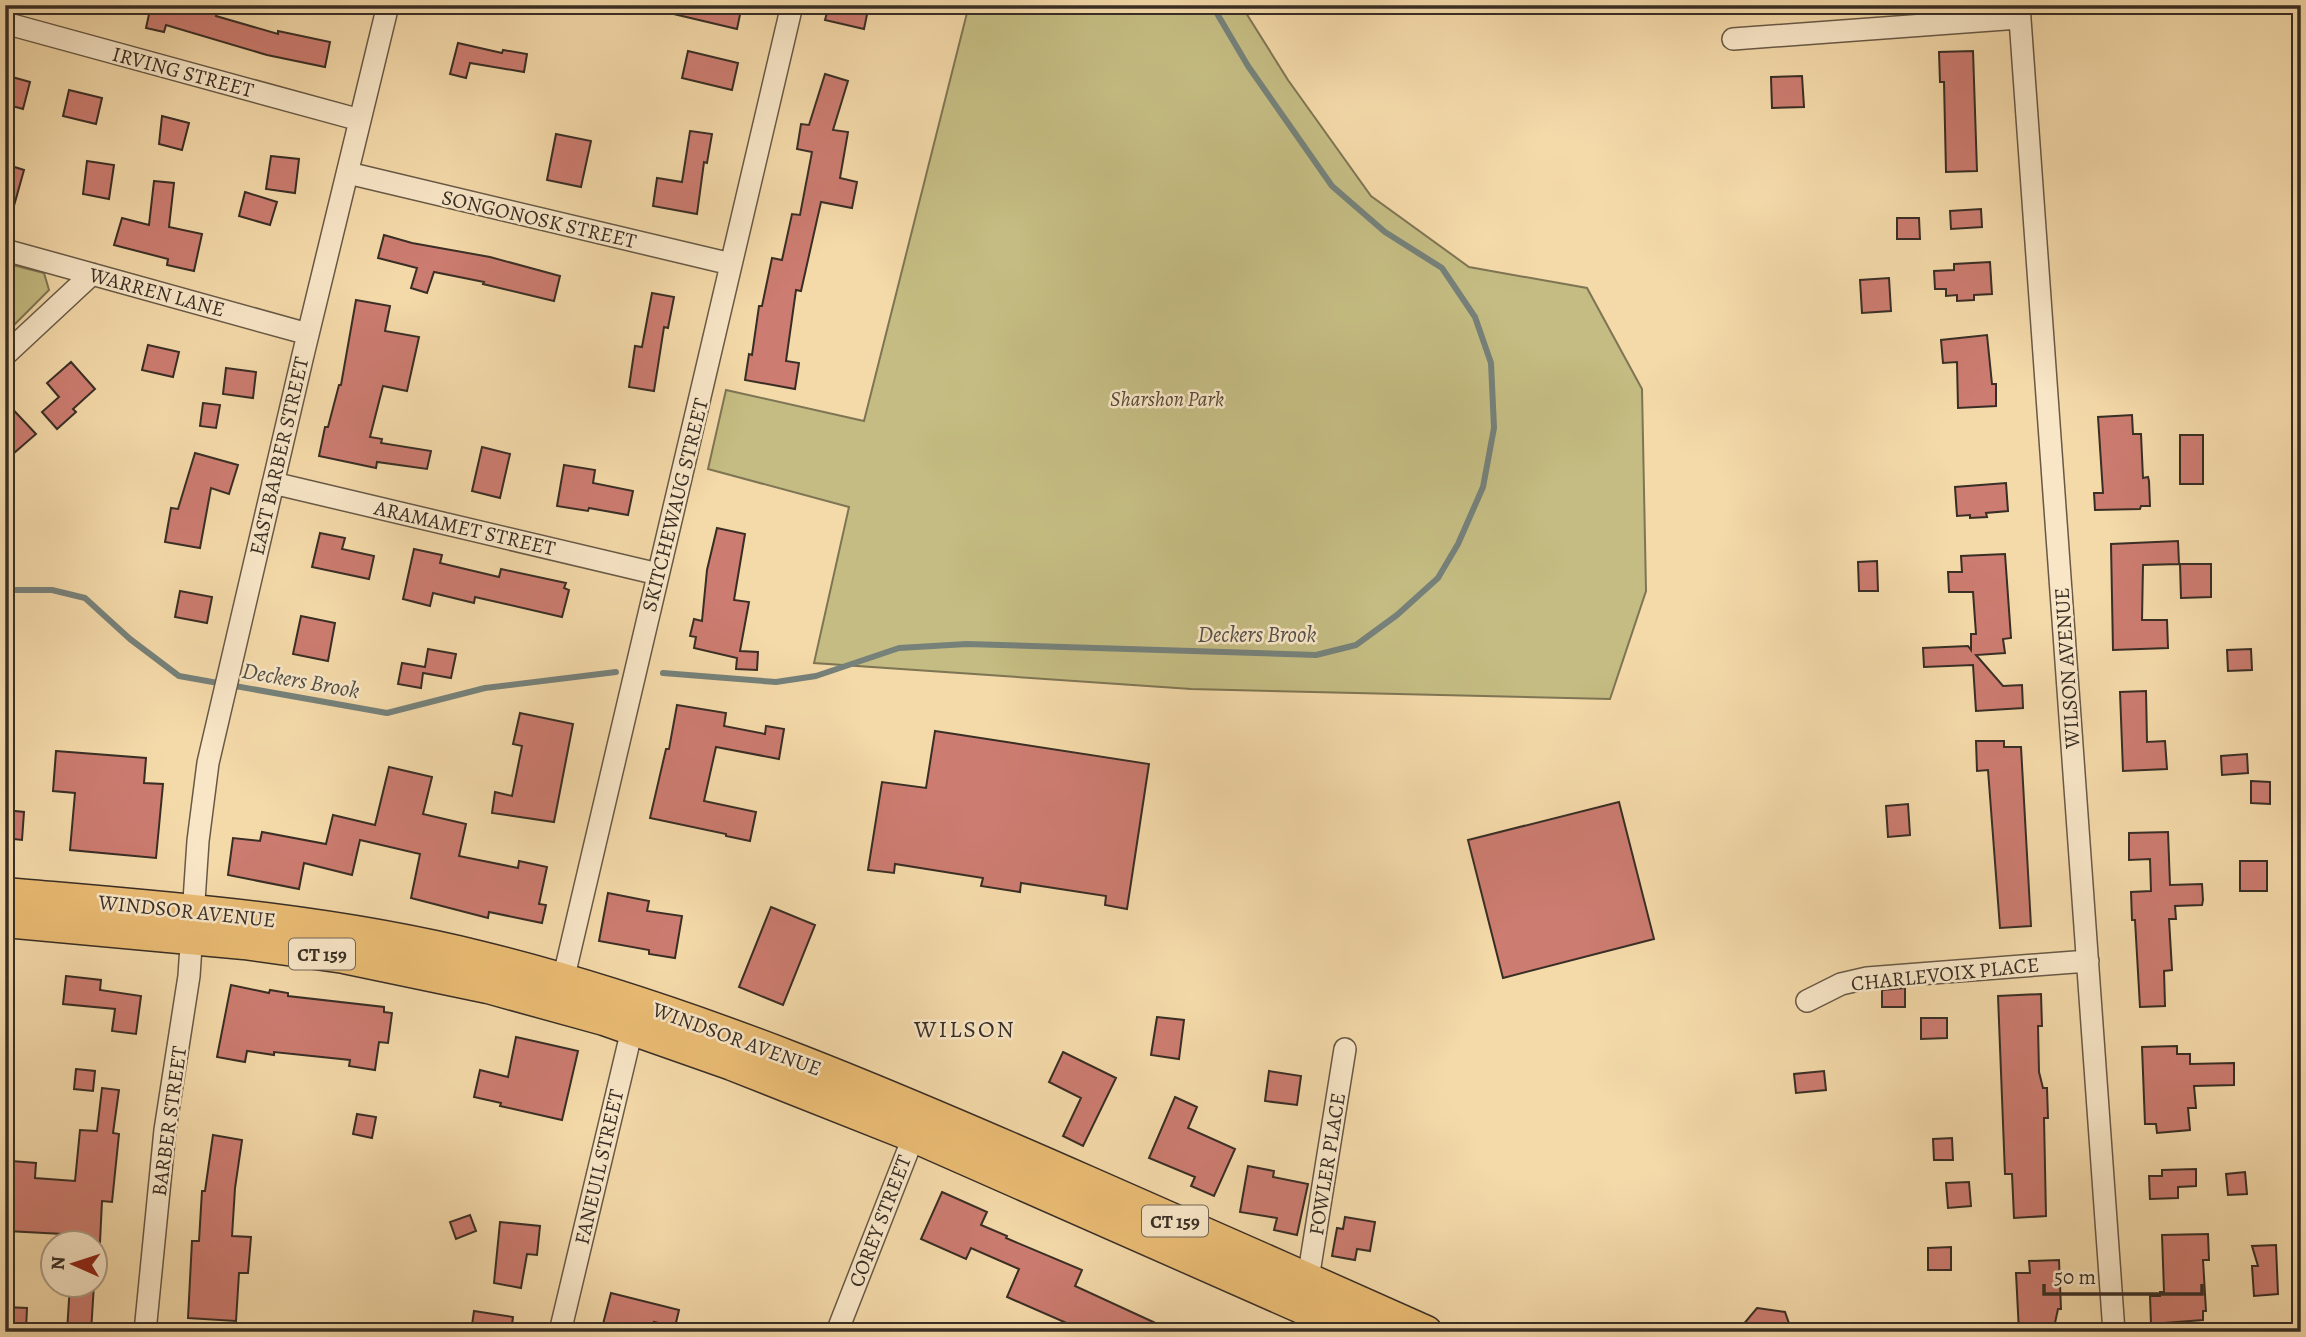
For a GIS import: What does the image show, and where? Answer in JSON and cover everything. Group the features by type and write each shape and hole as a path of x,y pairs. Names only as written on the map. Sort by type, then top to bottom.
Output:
{"main road":[{"name":"WINDSOR AVENUE","path":"5,894 193,924 463,981 560,992 635,1015 792,1087 918,1123 1308,1279 1416,1330"},
{"name":"WINDSOR AVENUE","path":"5,921 193,924"},
{"name":"WINDSOR AVENUE","path":"918,1123 1358,1332"}],"street":[{"name":"EAST BARBER STREET","path":"193,924 204,790 224,693 388,5"},
{"name":"SKITCHEWAUG STREET","path":"560,992 792,5"},
{"path":"1733,39 2019,12"},
{"name":"WILSON AVENUE","path":"2019,12 2114,1332"},
{"name":"IRVING STREET","path":"5,23 360,120"},
{"name":"SONGONOSK STREET","path":"348,173 731,264"},
{"name":"WARREN LANE","path":"5,250 308,334"},
{"path":"5,355 92,274"},
{"name":"ARAMAMET STREET","path":"273,483 658,574"},
{"name":"BARBER STREET","path":"145,1332 165,1130 187,989 193,924"},
{"name":"CHARLEVOIX PLACE","path":"1807,1001 1829,989 1867,978 2088,961"},
{"name":"FANEUIL STREET","path":"560,1332 635,1015"},
{"name":"FOWLER PLACE","path":"1308,1279 1345,1049"},
{"name":"COREY STREET","path":"837,1332 918,1123"}],"green space":[{"name":"Sharshon Park","path":"969,5 1241,5 1288,80 1371,196 1469,267 1587,288 1642,389 1646,591 1610,699 1191,689 814,663 849,507 708,469 726,390 864,421"},
{"path":"5,263 44,273 49,290 5,334"}],"building":[{"path":"151,5 219,5 216,16 278,34 278,31 330,42 325,67 267,55 166,25 164,32 146,28"},
{"path":"666,5 742,5 737,29 665,12"},
{"path":"829,5 869,5 864,29 825,20"},
{"path":"458,43 502,53 503,50 527,54 524,72 470,63 466,78 450,74"},
{"path":"688,51 738,63 732,90 682,78"},
{"path":"1973,51 1977,171 1946,172 1944,82 1940,82 1939,52"},
{"path":"825,74 848,81 833,130 848,132 840,178 857,182 852,208 821,202 801,291 796,290 786,361 799,363 795,389 745,380 749,354 752,355 759,306 762,306 772,258 782,260 792,214 800,215 812,152 797,149 801,124 809,125"},
{"path":"5,75 30,82 23,109 5,104"},
{"path":"1802,76 1804,107 1772,108 1771,77"},
{"path":"69,90 102,98 96,124 63,116"},
{"path":"162,116 189,123 182,150 159,144"},
{"path":"690,131 712,134 707,163 704,162 697,214 653,206 657,178 682,182"},
{"path":"556,134 591,141 581,187 547,180"},
{"path":"271,156 299,159 295,193 266,189"},
{"path":"87,161 114,165 109,199 83,194"},
{"path":"5,164 24,170 10,220 5,219"},
{"path":"154,181 174,183 169,227 202,234 194,271 167,265 168,259 114,245 122,218 149,225"},
{"path":"245,192 277,202 270,225 239,216"},
{"path":"1981,209 1982,227 1951,229 1950,211"},
{"path":"1897,218 1919,218 1920,239 1897,239"},
{"path":"384,235 412,243 490,257 560,276 554,301 434,272 427,293 411,288 417,268 378,258"},
{"path":"1990,262 1992,294 1974,295 1974,300 1957,301 1957,295 1946,296 1946,289 1935,289 1934,271 1954,270 1954,264"},
{"path":"1889,278 1891,311 1862,313 1860,280"},
{"path":"652,293 674,297 668,328 664,327 654,391 629,387 635,346 642,347"},
{"path":"356,300 390,306 385,331 419,337 407,391 383,386 370,437 382,439 381,443 431,451 427,469 377,462 376,468 319,456 325,427 328,427 341,385"},
{"path":"1987,335 1992,384 1996,384 1996,406 1958,408 1957,362 1943,363 1941,340"},
{"path":"148,345 179,352 173,377 142,370"},
{"path":"71,362 95,389 73,409 76,412 57,429 42,412 59,397 47,383"},
{"path":"226,368 256,372 253,398 223,394"},
{"path":"5,401 36,434 14,453 5,443"},
{"path":"203,403 220,405 216,428 200,426"},
{"path":"2132,415 2133,434 2141,434 2143,478 2148,477 2149,481 2150,506 2141,506 2140,509 2095,510 2094,493 2103,493 2098,417"},
{"path":"2180,435 2203,435 2203,484 2180,484"},
{"path":"482,447 510,454 500,498 472,491"},
{"path":"195,453 238,465 229,494 211,488 200,548 165,542 171,508 178,509"},
{"path":"564,465 595,470 593,483 633,491 628,515 557,506"},
{"path":"2006,483 2008,511 1986,513 1987,517 1957,516 1955,487"},
{"path":"717,528 745,534 734,600 749,602 740,651 758,652 757,670 736,669 737,658 694,648 696,637 690,636 694,619 702,621 707,570"},
{"path":"320,533 345,538 342,549 374,556 369,579 312,567"},
{"path":"2178,541 2179,564 2143,565 2142,620 2167,620 2168,648 2113,650 2111,544"},
{"path":"414,549 442,555 440,563 499,577 501,569 566,583 564,588 569,590 562,617 475,597 474,603 433,593 430,606 403,599"},
{"path":"2005,554 2011,638 2003,639 2005,653 1976,655 2003,686 2022,685 2023,708 1976,711 1973,665 1924,667 1923,648 1968,646 1971,650 1971,634 1976,634 1973,592 1949,592 1948,572 1962,572 1961,556"},
{"path":"1877,561 1878,591 1859,591 1858,562"},
{"path":"2180,564 2211,564 2211,597 2181,598"},
{"path":"180,591 212,597 207,623 175,617"},
{"path":"301,616 335,623 328,661 293,654"},
{"path":"428,649 456,654 451,678 423,673 421,688 398,684 402,663 425,667"},
{"path":"2251,649 2252,670 2228,671 2227,650"},
{"path":"2146,691 2147,742 2165,741 2167,769 2123,771 2120,692"},
{"path":"677,705 726,713 724,726 765,734 766,726 784,729 779,759 716,747 704,801 756,812 750,841 650,818 666,749 669,749"},
{"path":"520,713 573,724 554,822 492,813 495,792 512,796 522,746 513,744"},
{"path":"935,731 1149,764 1127,909 1105,905 1106,896 1021,883 1020,892 981,886 983,878 895,864 894,873 868,870 882,782 926,788"},
{"path":"1976,741 2004,741 2004,747 2021,747 2031,926 2000,928 1988,770 1977,771"},
{"path":"56,751 146,758 144,783 163,784 156,858 70,850 75,793 53,791"},
{"path":"2247,754 2248,773 2222,775 2221,756"},
{"path":"389,767 432,777 423,814 466,824 459,856 518,868 519,861 547,867 539,904 546,905 542,923 489,912 488,918 411,898 420,854 360,840 352,875 304,863 299,889 228,875 233,838 260,841 262,832 326,844 333,815 375,825"},
{"path":"2251,781 2270,782 2270,804 2251,803"},
{"path":"1619,802 1654,939 1503,978 1468,840"},
{"path":"1908,804 1910,835 1888,837 1886,806"},
{"path":"5,810 24,812 22,840 5,838"},
{"path":"2168,832 2170,885 2202,884 2203,900 2202,905 2175,906 2176,919 2169,919 2172,970 2164,971 2165,1006 2140,1007 2131,892 2151,891 2150,859 2129,860 2129,833"},
{"path":"2240,861 2267,861 2267,891 2240,891"},
{"path":"608,893 649,901 647,911 682,916 675,958 649,954 649,950 599,941"},
{"path":"771,907 815,925 783,1005 739,987"},
{"path":"66,976 101,980 100,990 141,996 136,1034 112,1031 115,1009 63,1004"},
{"path":"231,985 269,993 270,990 288,993 288,996 384,1007 384,1012 392,1013 388,1043 379,1042 375,1070 349,1066 350,1060 274,1052 274,1055 247,1051 245,1062 217,1057"},
{"path":"1905,988 1905,1007 1882,1007 1882,990"},
{"path":"2041,994 2042,1026 2038,1026 2039,1072 2043,1088 2047,1088 2048,1118 2044,1118 2046,1216 2014,1218 2012,1174 2005,1174 1998,996"},
{"path":"1157,1017 1184,1020 1179,1059 1151,1055"},
{"path":"1921,1018 1947,1018 1947,1038 1921,1039"},
{"path":"516,1037 578,1051 562,1120 500,1106 501,1103 474,1097 480,1070 508,1077"},
{"path":"2177,1046 2177,1054 2190,1054 2190,1064 2234,1063 2234,1085 2194,1086 2196,1108 2188,1108 2190,1130 2157,1133 2156,1124 2145,1124 2142,1047"},
{"path":"1063,1052 1116,1078 1083,1146 1063,1136 1081,1098 1049,1082"},
{"path":"76,1069 95,1071 93,1091 74,1089"},
{"path":"1269,1071 1301,1076 1297,1105 1265,1101"},
{"path":"1824,1071 1826,1090 1796,1093 1794,1074"},
{"path":"102,1088 119,1090 113,1133 119,1134 112,1202 102,1201 101,1228 38,1228 38,1233 7,1231 12,1161 36,1163 35,1178 75,1181 80,1130 97,1131"},
{"path":"1175,1097 1197,1107 1188,1128 1235,1149 1214,1196 1191,1186 1195,1177 1149,1158"},
{"path":"357,1114 376,1117 372,1138 353,1134"},
{"path":"213,1135 242,1140 232,1236 251,1237 248,1273 239,1273 236,1321 188,1318 192,1241 199,1241 202,1191 205,1191"},
{"path":"1952,1138 1953,1160 1934,1160 1933,1139"},
{"path":"1248,1166 1274,1171 1273,1177 1308,1184 1297,1235 1274,1230 1277,1218 1240,1212"},
{"path":"2196,1169 2196,1186 2178,1187 2178,1198 2150,1199 2149,1176 2162,1176 2162,1170"},
{"path":"2245,1172 2247,1194 2228,1195 2226,1174"},
{"path":"1969,1182 1971,1206 1948,1208 1946,1183"},
{"path":"942,1192 987,1212 981,1225 1082,1270 1075,1286 1175,1332 1087,1332 1007,1297 1019,1269 971,1248 966,1259 921,1239"},
{"path":"470,1215 476,1231 456,1239 450,1222"},
{"path":"1345,1217 1375,1222 1370,1251 1357,1249 1355,1260 1332,1256 1337,1228 1343,1229"},
{"path":"500,1222 540,1226 537,1255 527,1254 521,1288 494,1283"},
{"path":"2208,1234 2209,1260 2203,1260 2206,1311 2203,1311 2203,1320 2151,1324 2150,1296 2160,1296 2160,1292 2164,1292 2162,1235"},
{"path":"2276,1245 2278,1294 2254,1296 2252,1266 2258,1266 2252,1246"},
{"path":"1951,1247 1951,1270 1928,1270 1928,1248"},
{"path":"2059,1260 2061,1309 2058,1309 2053,1332 2019,1332 2016,1273 2030,1273 2029,1261"},
{"path":"611,1293 679,1310 675,1327 654,1322 651,1332 635,1332 603,1324"},
{"path":"69,1298 93,1298 91,1332 67,1332"},
{"path":"5,1307 27,1308 26,1329 5,1328"},
{"path":"1757,1308 1785,1312 1792,1332 1737,1332"},
{"path":"474,1311 513,1317 511,1332 471,1332"}],"waterway":[{"name":"Deckers Brook","path":"663,673 776,682 816,676 899,648 967,644 1316,655 1356,645 1397,615 1438,578 1458,544 1483,487 1494,428 1491,363 1475,317 1442,268 1385,232 1332,186 1248,66 1212,5"},
{"name":"Deckers Brook","path":"5,590 52,590 85,598 130,639 179,676 387,713 485,688 616,672"}],"district":[{"name":"WILSON","path":"965,1029"}]}
